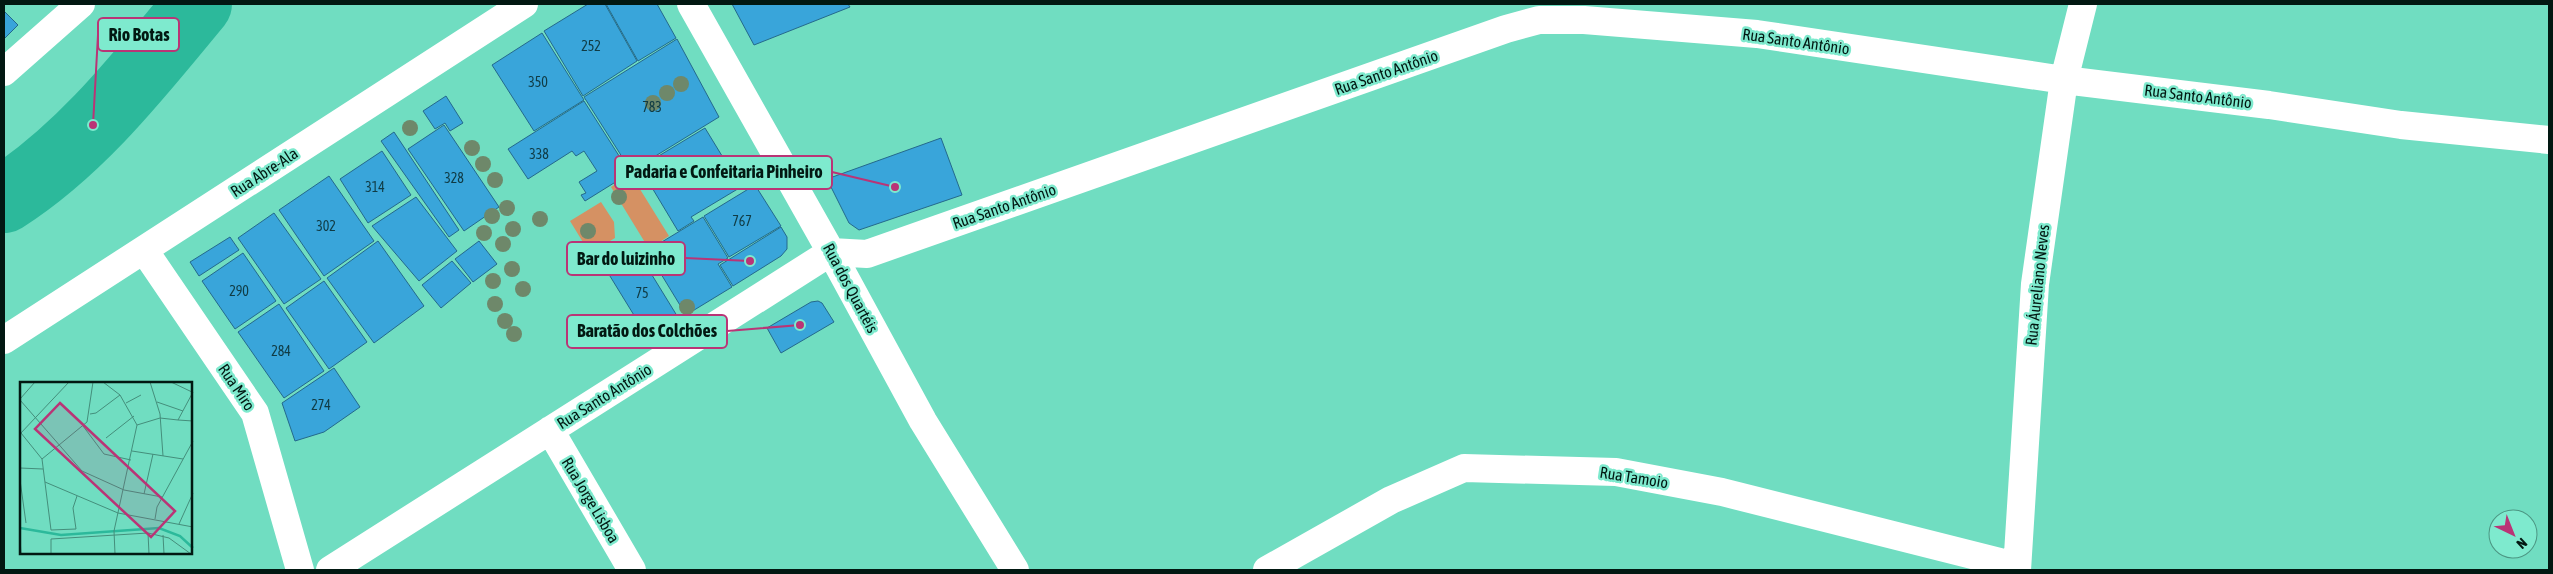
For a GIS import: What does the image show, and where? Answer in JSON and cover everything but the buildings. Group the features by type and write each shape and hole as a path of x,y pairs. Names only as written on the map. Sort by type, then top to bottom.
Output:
{"street":[{"name":"Rua Abre-Ala","path":"4,340 524,4"},
{"name":"Rua dos Quartéis","path":"691,4 831,252 923,421 1015,570"},
{"name":"Rua Áureliano Neves","path":"2017,568 2035,284 2064,80 2083,4"},
{"path":"4,72 68,8"},
{"name":"Rua Santo Antônio","path":"330,570 831,252 867,254 1506,29 1539,20 1584,20 1757,34 2064,80 2269,104 2401,126 2549,140"},
{"name":"Rua Miro","path":"144,250 255,413 300,570"},
{"name":"Rua Jorge Lisboa","path":"550,430 632,570"},
{"name":"Rua Tamoio","path":"1267,570 1391,500 1464,468 1616,472 1722,492 2017,568"}],"shaded area":[{"path":"656,158 663,170 638,186 669,236 649,249 611,187"},
{"path":"601,202 614,222 615,238 593,251 600,263 597,265 570,221"}],"waterway":[{"path":"4,199 59,158 84,134 131,84 198,4"}],"place":[{"name":"Rio Botas","path":"93,125"},
{"name":"Padaria e Confeitaria Pinheiro","path":"895,187"},
{"name":"Bar do luizinho","path":"750,261"},
{"name":"Baratão dos Colchões","path":"800,325"}]}
